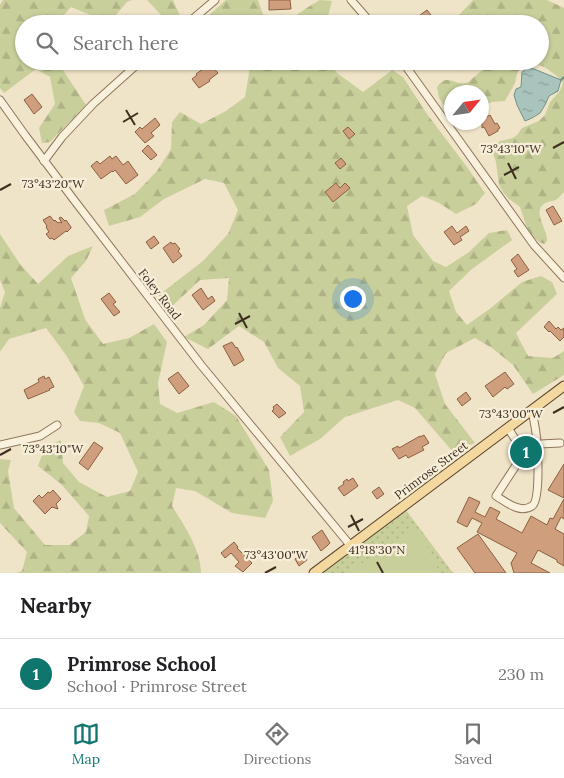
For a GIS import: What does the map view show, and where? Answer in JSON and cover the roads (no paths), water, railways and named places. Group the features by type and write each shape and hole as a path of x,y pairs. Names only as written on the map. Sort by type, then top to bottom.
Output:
{"main road":[{"name":"Primrose Street","path":"314,573 564,386"}],"street":[{"path":"197,15 215,0"},
{"path":"351,0 364,15"},
{"path":"44,161 62,137 93,104 131,70"},
{"path":"408,70 534,245 564,278"},
{"name":"Foley Road","path":"0,100 44,161 201,365 350,545"},
{"path":"532,410 538,494 536,502 530,508 513,507 496,496 534,444"},
{"path":"0,445 40,436 57,425"},
{"path":"508,428 521,445 560,443"}],"water":[{"path":"524,70 536,70 561,80 558,91 549,96 540,113 525,121 514,95 516,89 521,87 522,72"}],"waterway":[{"path":"561,80 564,77"}],"place":[{"name":"Primrose School","path":"526,452"}]}
